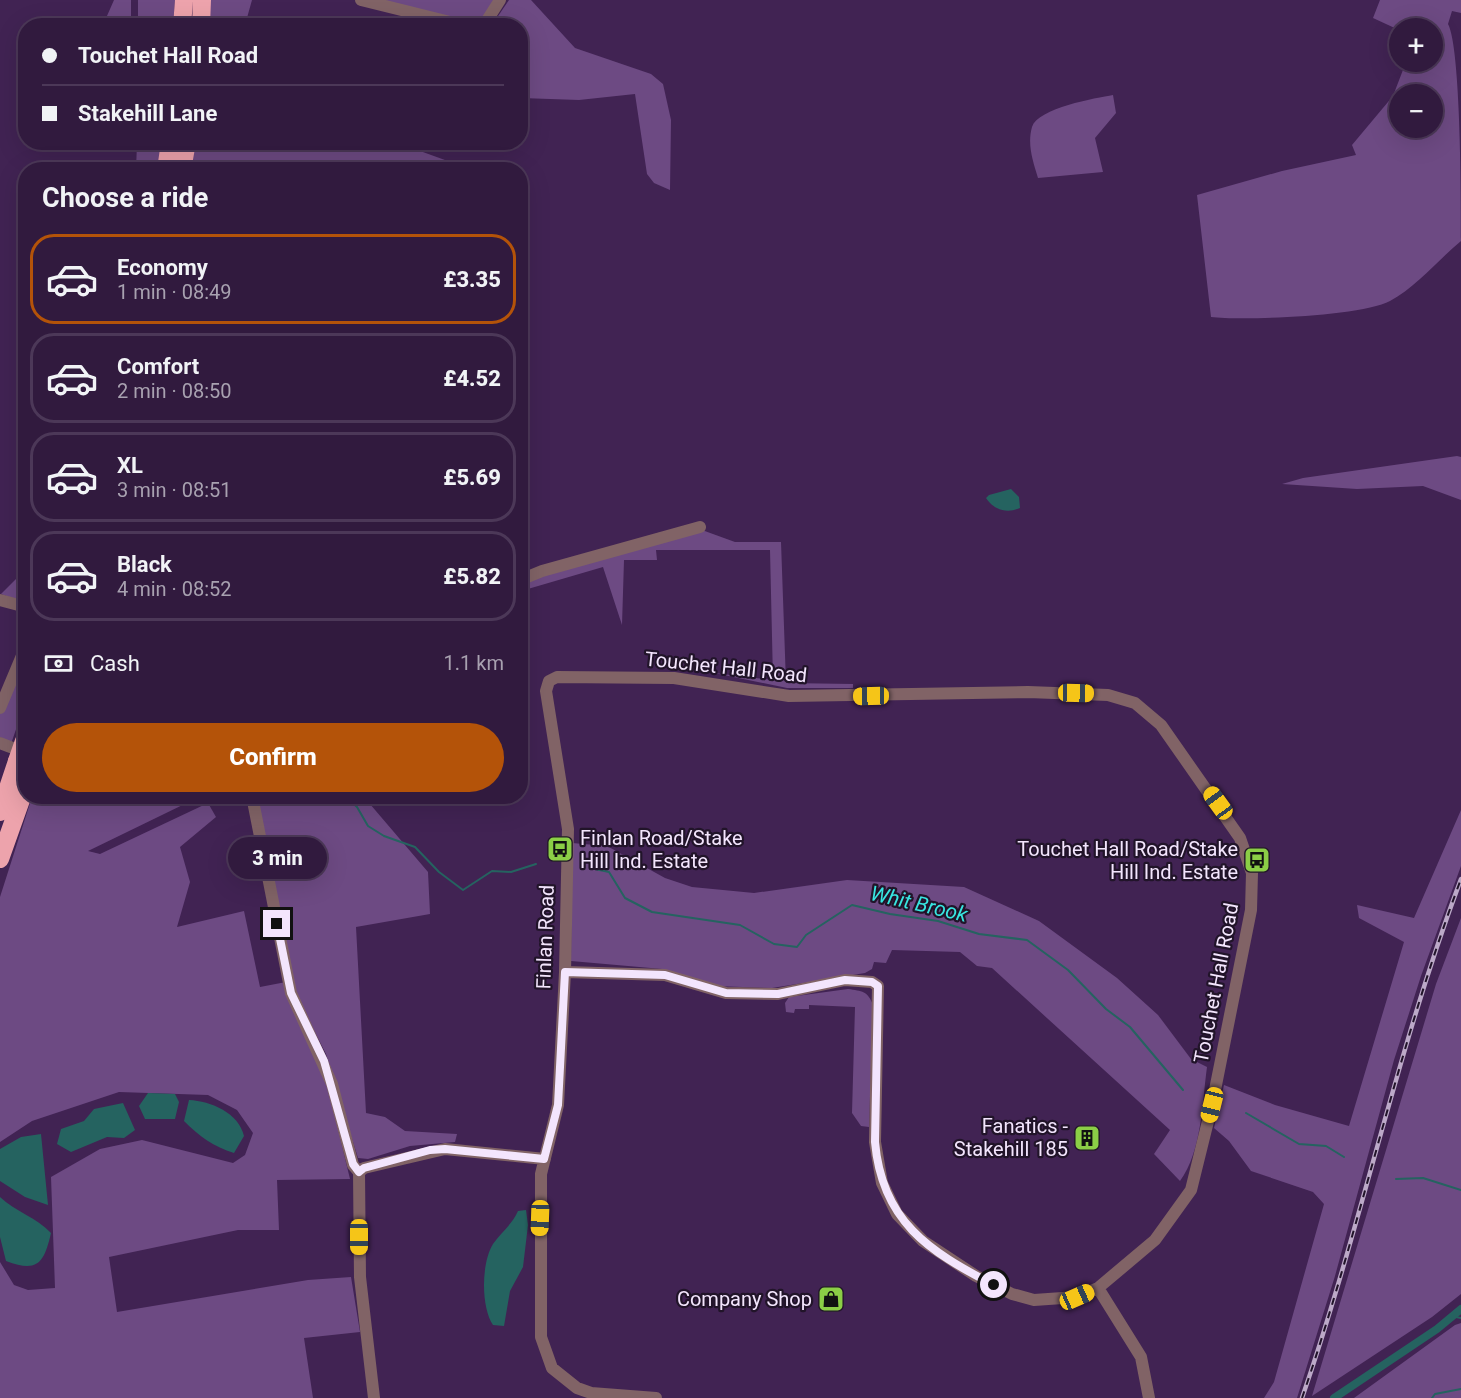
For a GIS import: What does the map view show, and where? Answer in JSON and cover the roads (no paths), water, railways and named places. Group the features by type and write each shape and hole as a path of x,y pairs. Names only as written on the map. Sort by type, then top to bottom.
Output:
{"highway":[{"path":"183,18 184,0"},
{"path":"201,18 202,0"},
{"path":"0,859 18,769"},
{"path":"0,867 8,814 18,798"}],"street":[{"path":"361,0 434,18"},
{"path":"489,18 500,0"},
{"path":"528,577 700,527"},
{"path":"0,600 18,605"},
{"path":"0,708 18,665"},
{"name":"Touchet Hall Road","path":"549,681 557,677 674,678 789,696 1099,693 1136,703 1161,725 1240,837 1252,873 1251,910 1212,1105 1191,1190 1155,1240 1098,1288 1077,1297 1034,1300 1012,1294 976,1276 923,1241 897,1214 882,1183 875,1142 878,986 872,982 845,980 778,994 726,993 665,975 565,972"},
{"name":"Finlan Road","path":"549,681 546,691 568,829 565,972 558,1105 542,1174 539,1325 549,1362 562,1377 584,1391 656,1398"},
{"path":"0,742 18,746"},
{"path":"254,804 291,993 324,1061 353,1164 359,1172 360,1277 374,1398"},
{"path":"359,1172 364,1168 419,1153 445,1149 544,1159"},
{"path":"1098,1288 1141,1357 1149,1398"}],"waterway":[{"name":"Whit Brook","path":"354,804 368,826 384,836 415,847 439,872 463,890 492,871 511,872 536,864"},
{"name":"Whit Brook","path":"590,868 609,872 625,898 652,912 740,925 774,944 797,947 806,935 852,905 890,914 938,921 979,934 1027,940 1068,970 1106,1009 1130,1027 1183,1090"},
{"name":"Whit Brook","path":"1246,1113 1299,1144 1326,1146 1344,1157"},
{"name":"Whit Brook","path":"1396,1179 1423,1178 1461,1190"},
{"path":"1334,1398 1437,1329 1461,1309"},
{"path":"1451,1316 1461,1318"},
{"path":"1432,1398 1435,1394 1461,1389"}],"railway":[{"path":"1302,1398 1343,1269 1417,1008 1461,879"}],"place":[{"name":"Finlan Road/Stake Hill Ind. Estate","path":"560,849"},
{"name":"Touchet Hall Road/Stake Hill Ind. Estate","path":"1257,860"},
{"name":"Fanatics - Stakehill 185","path":"1087,1138"},
{"name":"Company Shop","path":"831,1299"}]}
